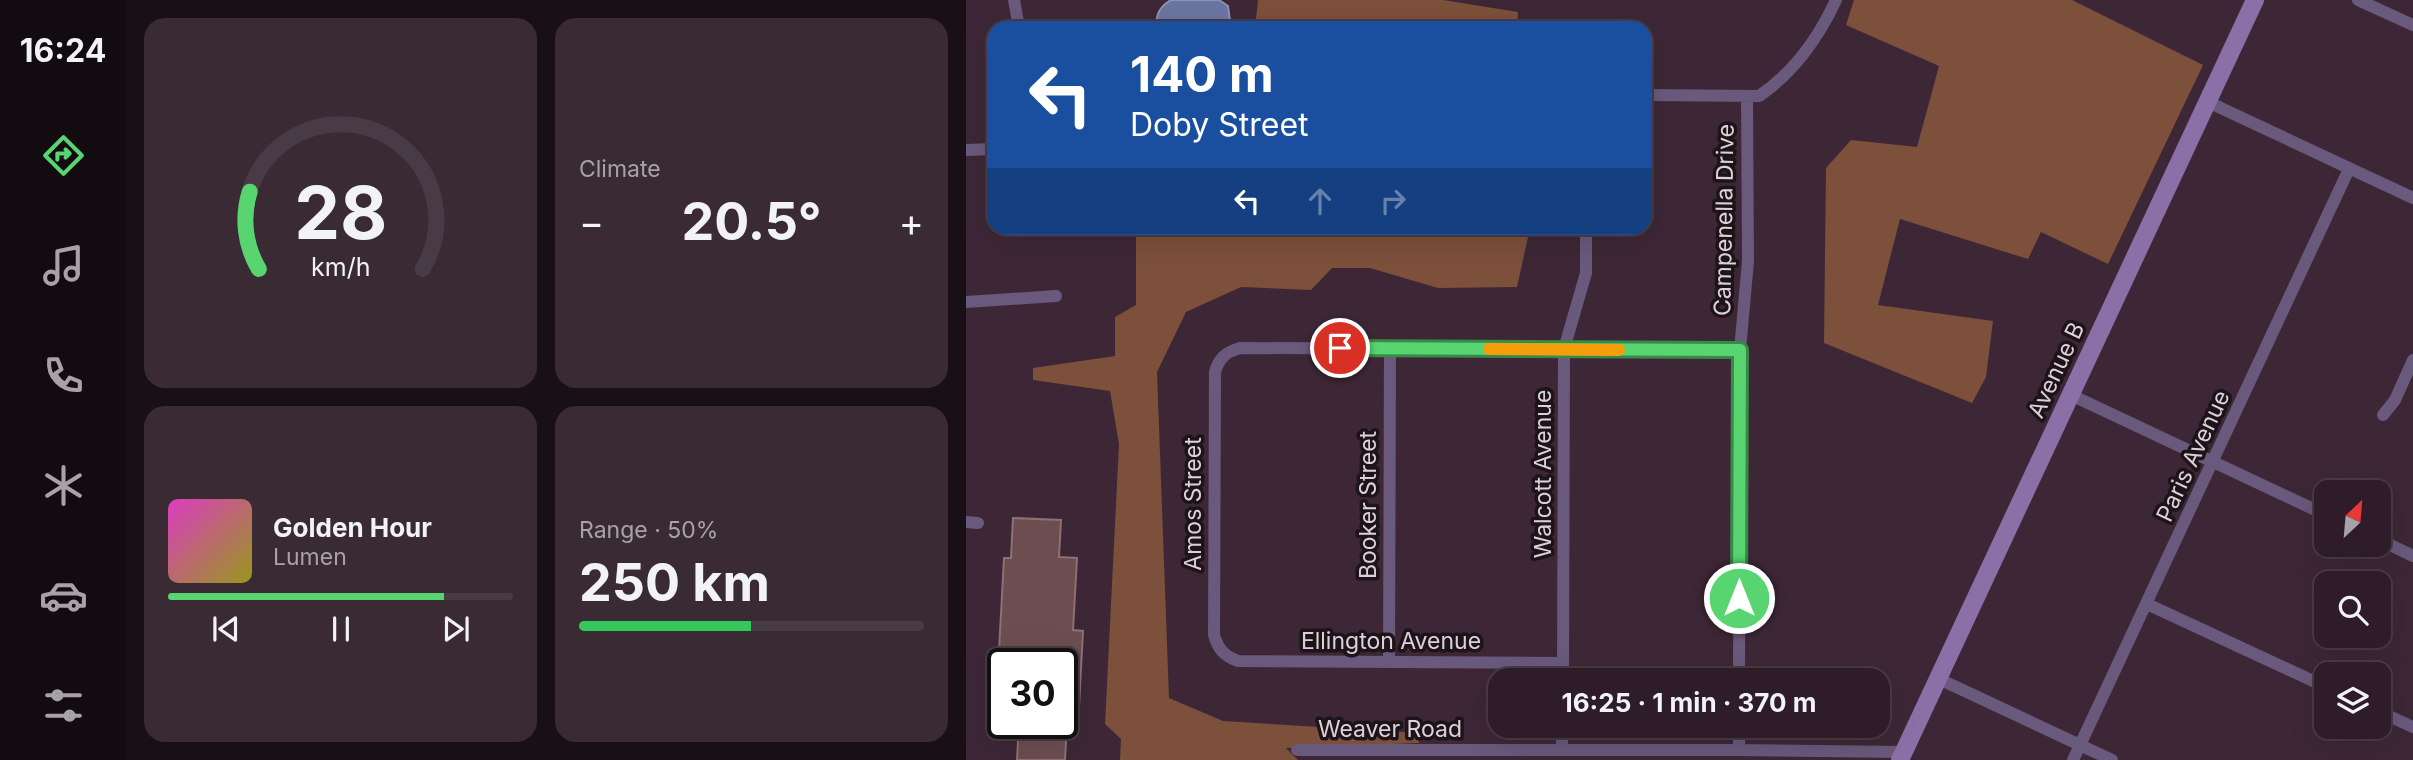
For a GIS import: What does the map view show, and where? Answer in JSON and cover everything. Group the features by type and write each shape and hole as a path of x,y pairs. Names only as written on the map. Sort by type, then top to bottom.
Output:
{"main road":[{"name":"Avenue B","path":"1902,756 2255,0"}],"street":[{"path":"1014,0 1018,21"},
{"path":"1652,95 1759,96 1770,89 1807,50 1823,28 1836,0"},
{"path":"2358,0 2413,25"},
{"name":"Campenella Drive","path":"1739,668 1740,350 1748,261 1747,96"},
{"path":"2208,102 2413,198"},
{"path":"966,150 987,149"},
{"name":"Paris Avenue","path":"2073,760 2349,169"},
{"name":"Walcott Avenue","path":"1563,668 1564,349 1586,273 1586,235"},
{"path":"966,302 1056,296"},
{"name":"Amos Street","path":"1222,652 1214,635 1215,372 1223,356 1240,348 1390,348"},
{"path":"1390,348 1740,350"},
{"name":"Booker Street","path":"1389,662 1390,348"},
{"path":"2383,415 2395,400 2413,360"},
{"path":"2071,395 2314,509"},
{"path":"2391,545 2413,556"},
{"path":"2147,604 2314,681"},
{"name":"Ellington Avenue","path":"1222,652 1238,661 1563,663"},
{"path":"1939,679 2112,760"},
{"path":"2391,717 2413,727"},
{"path":"1562,738 1562,749"},
{"path":"1739,738 1739,750"},
{"name":"Weaver Road","path":"1297,750 1739,750 1902,756"}],"shaded area":[{"path":"1258,0 1443,0 1518,12 1517,21 1256,21"},
{"path":"1854,0 2072,0 2203,65 2108,264 2041,232 2028,259 1900,219 1878,305 1993,321 1986,377 1972,403 1824,343 1826,168 1851,140 1917,147 1939,66 1846,25"},
{"path":"1136,235 1528,235 1517,287 1438,288 1370,268 1332,268 1311,290 1241,287 1186,312 1157,372 1169,698 1223,721 1418,733 1419,743 1286,748 1298,760 1120,760 1121,739 1105,724 1119,444 1110,391 1033,380 1033,368 1115,356 1115,317 1136,305"}],"water":[{"path":"1171,0 1219,0 1228,6 1230,21 1157,21 1164,6"}],"building":[{"path":"1013,518 1061,520 1059,557 1077,558 1073,630 1083,631 1079,707 1078,648 999,648 1004,558 1011,558"},
{"path":"1018,739 1066,739 1065,760 1017,760"}],"slow traffic":[{"path":"1489,349 1619,350"}],"route":[{"path":"1340,348 1740,350 1739,598"}]}
